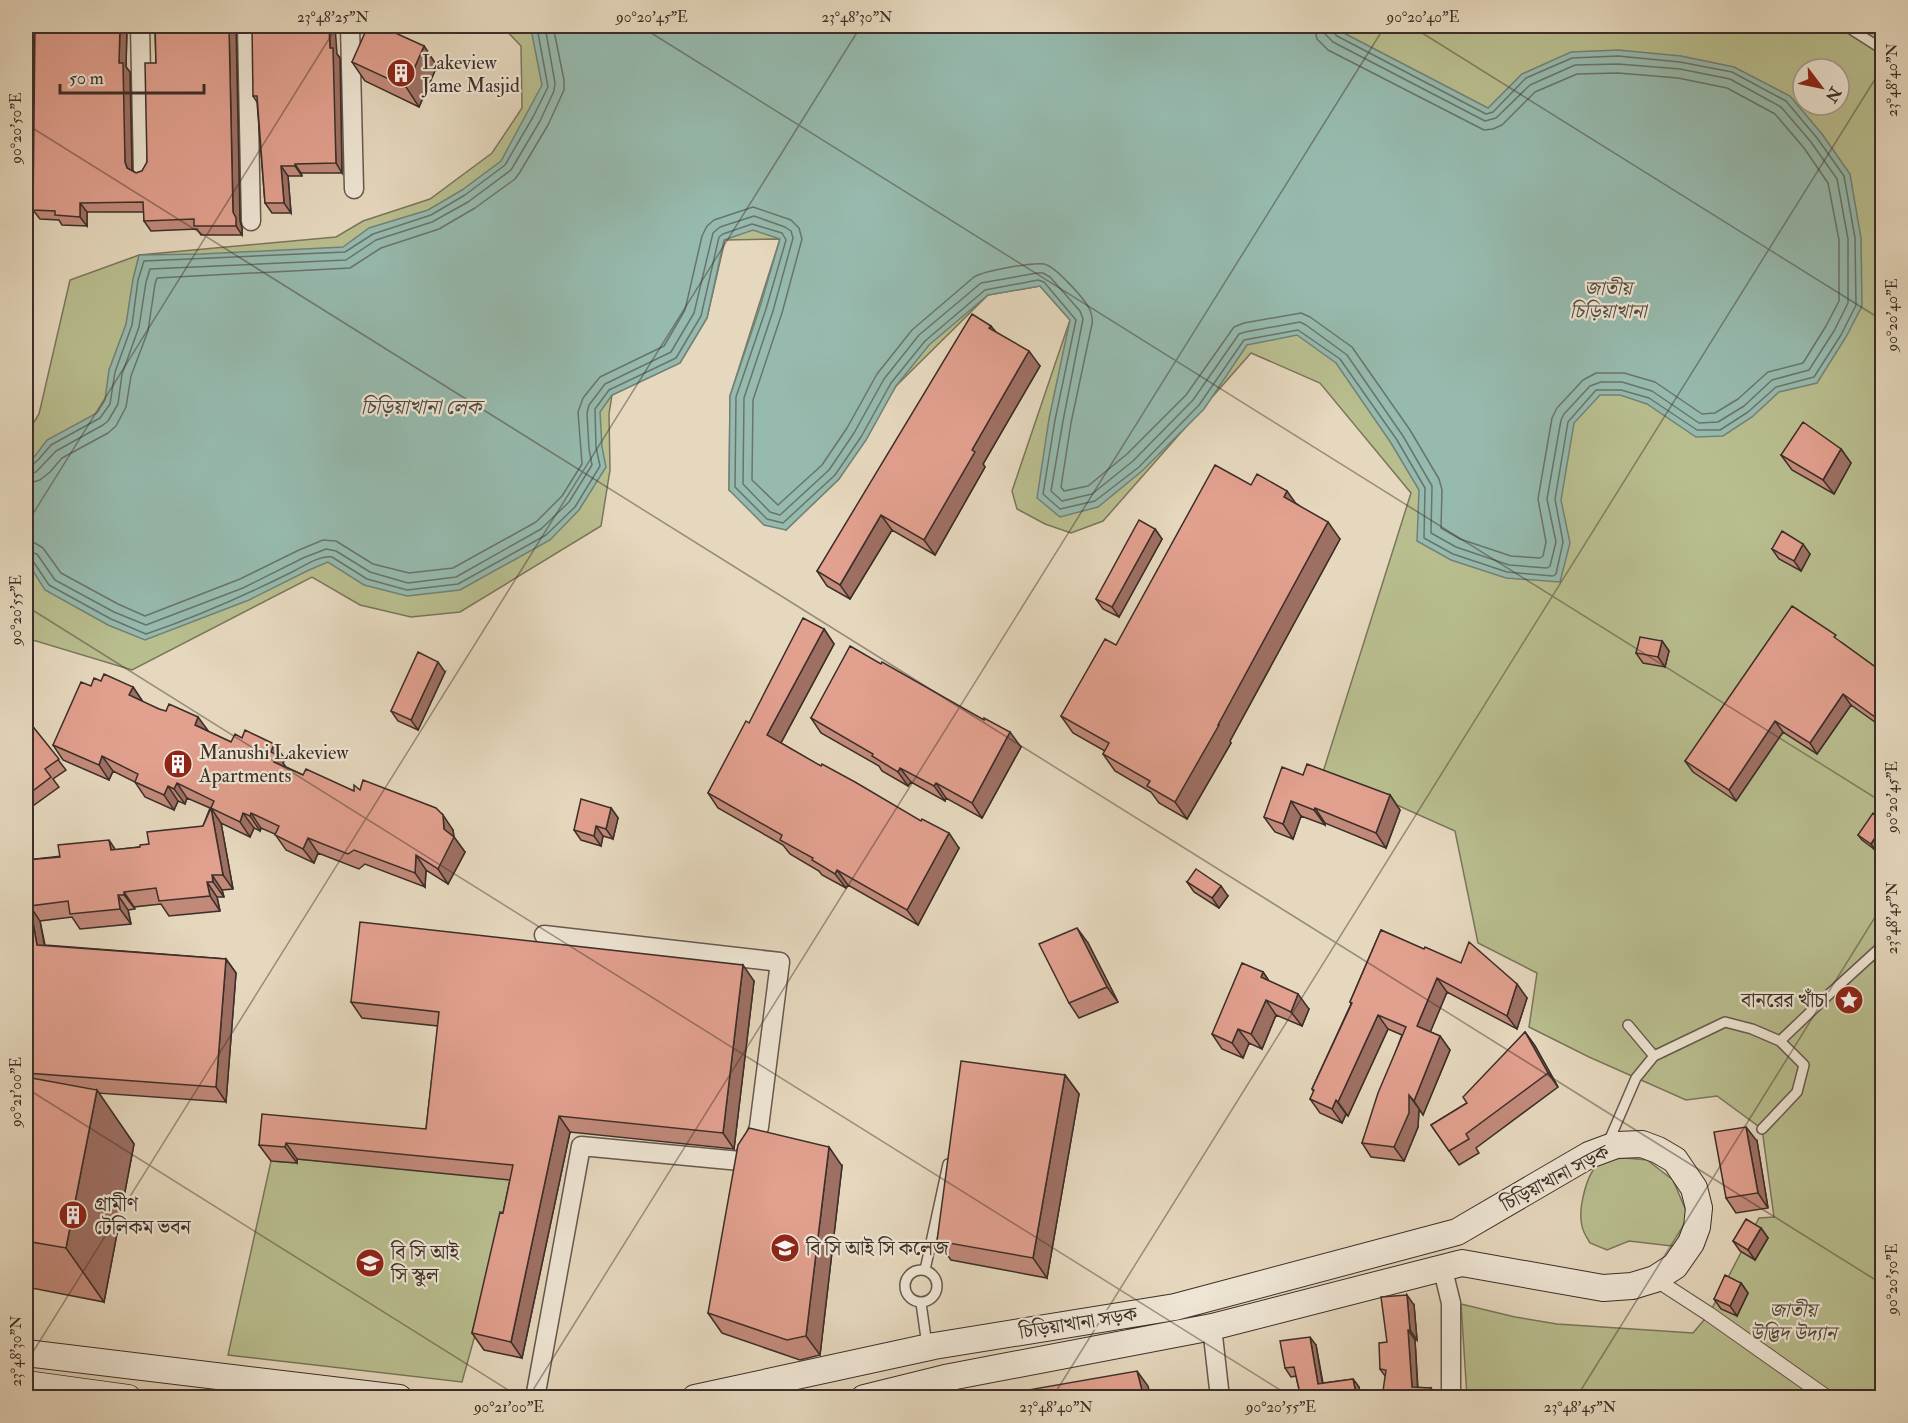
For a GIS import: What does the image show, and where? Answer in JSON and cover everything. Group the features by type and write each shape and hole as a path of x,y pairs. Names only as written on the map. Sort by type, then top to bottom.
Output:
{"main road":[{"name":"চিড়িয়াখানা সড়ক","path":"695,1398 931,1347 1175,1307 1457,1232 1589,1155 1616,1145 1642,1144 1675,1160 1694,1188 1699,1208 1697,1227 1691,1244 1675,1266 1655,1279 1632,1286 1603,1288 1452,1264 1212,1327 948,1388 864,1398"},
{"path":"1452,1264 1457,1232"},
{"path":"931,1347 948,1388"},
{"path":"26,1353 399,1398"},
{"path":"26,1384 128,1398"}],"street":[{"path":"30,166 31,26"},
{"path":"140,26 143,171"},
{"path":"247,26 251,221"},
{"path":"350,26 354,189"},
{"path":"535,1398 581,1146 740,1161 756,1140 759,1127 780,962 544,935"},
{"path":"1451,1398 1452,1264"},
{"path":"1655,1279 1728,1327 1828,1398"},
{"path":"1212,1327 1220,1398"}],"lane":[{"path":"1845,26 1882,49"},
{"path":"1780,1041 1882,946"},
{"path":"1605,1149 1636,1078 1654,1056 1725,1022 1752,1029 1780,1041 1804,1065 1797,1092 1762,1129"},
{"path":"1628,1025 1654,1056"},
{"path":"925,1270 950,1152"},
{"path":"925,1270 934,1276 938,1286 932,1299 921,1303 908,1296 905,1286 909,1275 925,1270"},
{"path":"921,1303 931,1347"}],"green space":[{"name":"চিড়িয়াখানা লেক","path":"502,26 1882,26 1882,1397 1467,1397 1461,1304 1557,1324 1693,1333 1709,1314 1759,1218 1774,1217 1762,1129 1717,1096 1686,1100 1589,1057 1529,1027 1537,973 1478,943 1455,831 1323,772 1411,493 1320,383 1251,353 1103,521 1071,533 1045,524 1017,509 1012,491 1070,320 1040,286 988,295 896,386 839,479 786,530 729,490 730,396 780,239 725,240 707,318 680,363 612,395 609,414 610,470 601,526 460,612 411,617 360,605 312,577 132,670 26,638 26,435 39,414 70,280 139,255 336,237 363,221 430,199 492,153 522,108 521,46"},
{"path":"1626,1158 1647,1160 1673,1180 1687,1213 1682,1238 1672,1246 1629,1241 1607,1250 1590,1243 1585,1235 1581,1219 1582,1201 1592,1172 1605,1160"},
{"path":"297,1159 518,1180 462,1382 228,1355 271,1161 296,1163"}],"water":[{"name":"চিড়িয়াখানা লেক","path":"522,26 1334,26 1488,108 1522,74 1571,52 1618,50 1681,56 1734,67 1790,96 1791,117 1808,117 1822,134 1850,174 1861,238 1862,306 1846,337 1817,383 1779,392 1752,417 1723,436 1696,437 1647,404 1620,395 1600,395 1574,423 1561,500 1570,543 1560,582 1506,578 1451,560 1417,541 1419,490 1391,443 1336,363 1297,335 1247,345 1204,409 1142,471 1098,507 1060,517 1037,498 1049,419 1070,320 1040,286 988,295 929,345 896,386 866,440 839,479 786,530 764,525 729,490 730,396 780,239 753,230 724,240 707,318 680,363 612,395 600,412 602,447 606,467 579,510 550,540 460,590 407,596 364,585 328,562 249,600 145,640 108,625 45,590 26,560 26,463 35,456 47,440 97,413 105,400 109,370 126,324 139,255 343,247 369,228 428,210 462,190 501,161 542,85 532,34"}],"building":[{"path":"35,26 120,26 119,63 123,63 125,162 127,168 136,173 142,171 147,162 145,63 156,63 155,26 229,26 233,212 236,226 194,226 194,219 144,221 143,202 80,203 80,217 55,215 55,211 33,210"},
{"path":"252,26 329,26 330,48 333,48 336,163 281,166 284,203 265,203 257,96 253,96"},
{"path":"368,26 380,26 424,46 406,87 352,62"},
{"path":"972,314 991,326 989,328 1029,351 972,450 975,452 924,540 881,515 840,585 817,571"},
{"path":"1803,422 1841,449 1823,480 1781,455"},
{"path":"1215,465 1251,485 1257,474 1287,491 1284,497 1328,522 1175,802 1147,786 1150,781 1103,754 1109,743 1061,716 1105,639 1116,645"},
{"path":"1139,520 1155,529 1112,607 1096,599"},
{"path":"1782,531 1803,544 1794,561 1772,549"},
{"path":"1792,606 1836,635 1834,637 1874,666 1882,654 1882,722 1843,694 1810,743 1775,721 1729,790 1685,761"},
{"path":"803,618 824,629 767,735 821,766 822,764 855,782 921,821 922,819 949,833 907,910 837,870 835,874 812,860 813,858 780,840 782,835 708,793 746,721 749,723"},
{"path":"1640,637 1662,641 1658,657 1636,653"},
{"path":"850,646 1010,732 972,803 936,783 934,786 900,768 898,772 872,756 873,754 811,718"},
{"path":"418,652 438,662 411,720 391,711"},
{"path":"104,674 133,687 129,695 159,709 166,711 169,704 198,717 195,725 231,742 235,734 242,738 245,730 274,744 271,752 277,755 274,762 303,775 306,769 354,791 354,785 360,790 363,780 436,808 443,815 444,829 454,837 438,869 416,855 415,873 354,850 348,854 308,838 303,849 275,835 279,826 251,813 250,816 243,813 240,822 211,808 223,875 212,875 213,882 207,882 210,896 159,901 156,888 124,892 124,895 118,895 120,909 70,914 68,901 30,906 37,945 226,959 216,1087 26,1073 26,860 60,857 58,845 109,840 111,850 140,847 140,845 149,844 147,832 203,826 214,801 177,783 174,789 168,786 164,795 135,782 138,774 102,756 99,765 53,745 81,682 91,686 94,678 101,681"},
{"path":"26,718 59,759 45,769 51,777 26,796"},
{"path":"1307,764 1390,795 1376,833 1315,808 1314,810 1291,801 1283,824 1264,817 1282,767 1303,775"},
{"path":"581,799 611,808 606,829 596,826 594,836 574,830"},
{"path":"1873,813 1882,820 1882,827 1871,844 1858,835"},
{"path":"1196,869 1221,886 1212,898 1187,882"},
{"path":"360,922 743,965 723,1133 559,1116 511,1342 472,1333 513,1165 286,1143 285,1147 259,1145 262,1114 426,1129 439,1012 351,1002"},
{"path":"1077,928 1107,987 1069,1003 1039,944"},
{"path":"1381,930 1461,963 1469,942 1517,984 1507,1016 1437,978 1417,1026 1440,1036 1414,1101 1409,1095 1409,1113 1394,1147 1362,1143 1378,1093 1406,1027 1378,1015 1338,1102 1336,1100 1332,1109 1310,1099 1314,1090 1312,1089 1352,1003 1350,1002"},
{"path":"1242,963 1263,972 1261,977 1298,994 1291,1012 1266,1000 1251,1034 1238,1029 1232,1043 1212,1034"},
{"path":"1525,1032 1548,1073 1466,1134 1469,1139 1449,1151 1431,1125 1467,1103 1463,1097"},
{"path":"961,1061 1065,1075 1033,1258 937,1241"},
{"path":"26,1077 97,1090 66,1248 26,1241"},
{"path":"1746,1127 1758,1193 1726,1198 1714,1132"},
{"path":"749,1128 829,1147 806,1336 787,1340 708,1313 738,1145"},
{"path":"1746,1219 1761,1228 1748,1250 1733,1241"},
{"path":"1725,1275 1741,1283 1730,1306 1714,1299"},
{"path":"1407,1295 1412,1387 1431,1388 1430,1398 1382,1398 1386,1370 1380,1369 1379,1343 1387,1342 1381,1297"},
{"path":"1310,1337 1318,1384 1353,1379 1357,1398 1301,1398 1294,1367 1285,1368 1280,1341"},
{"path":"1137,1371 1144,1398 1030,1398 1028,1390"}],"place":[{"name":"Lakeview Jame Masjid","path":"401,73"},
{"name":"Manushi Lakeview Apartments","path":"178,764"},
{"name":"বানরের খাঁচা","path":"1849,1000"},
{"name":"গ্রামীণ টেলিকম ভবন","path":"73,1215"},
{"name":"বি সি আই সি কলেজ","path":"785,1248"},
{"name":"বি সি আই সি স্কুল","path":"370,1263"}],"park label":[{"name":"জাতীয় চিড়িয়াখানা","path":"1608,300"},
{"name":"জাতীয় উদ্ভিদ উদ্যান","path":"1793,1322"}]}
